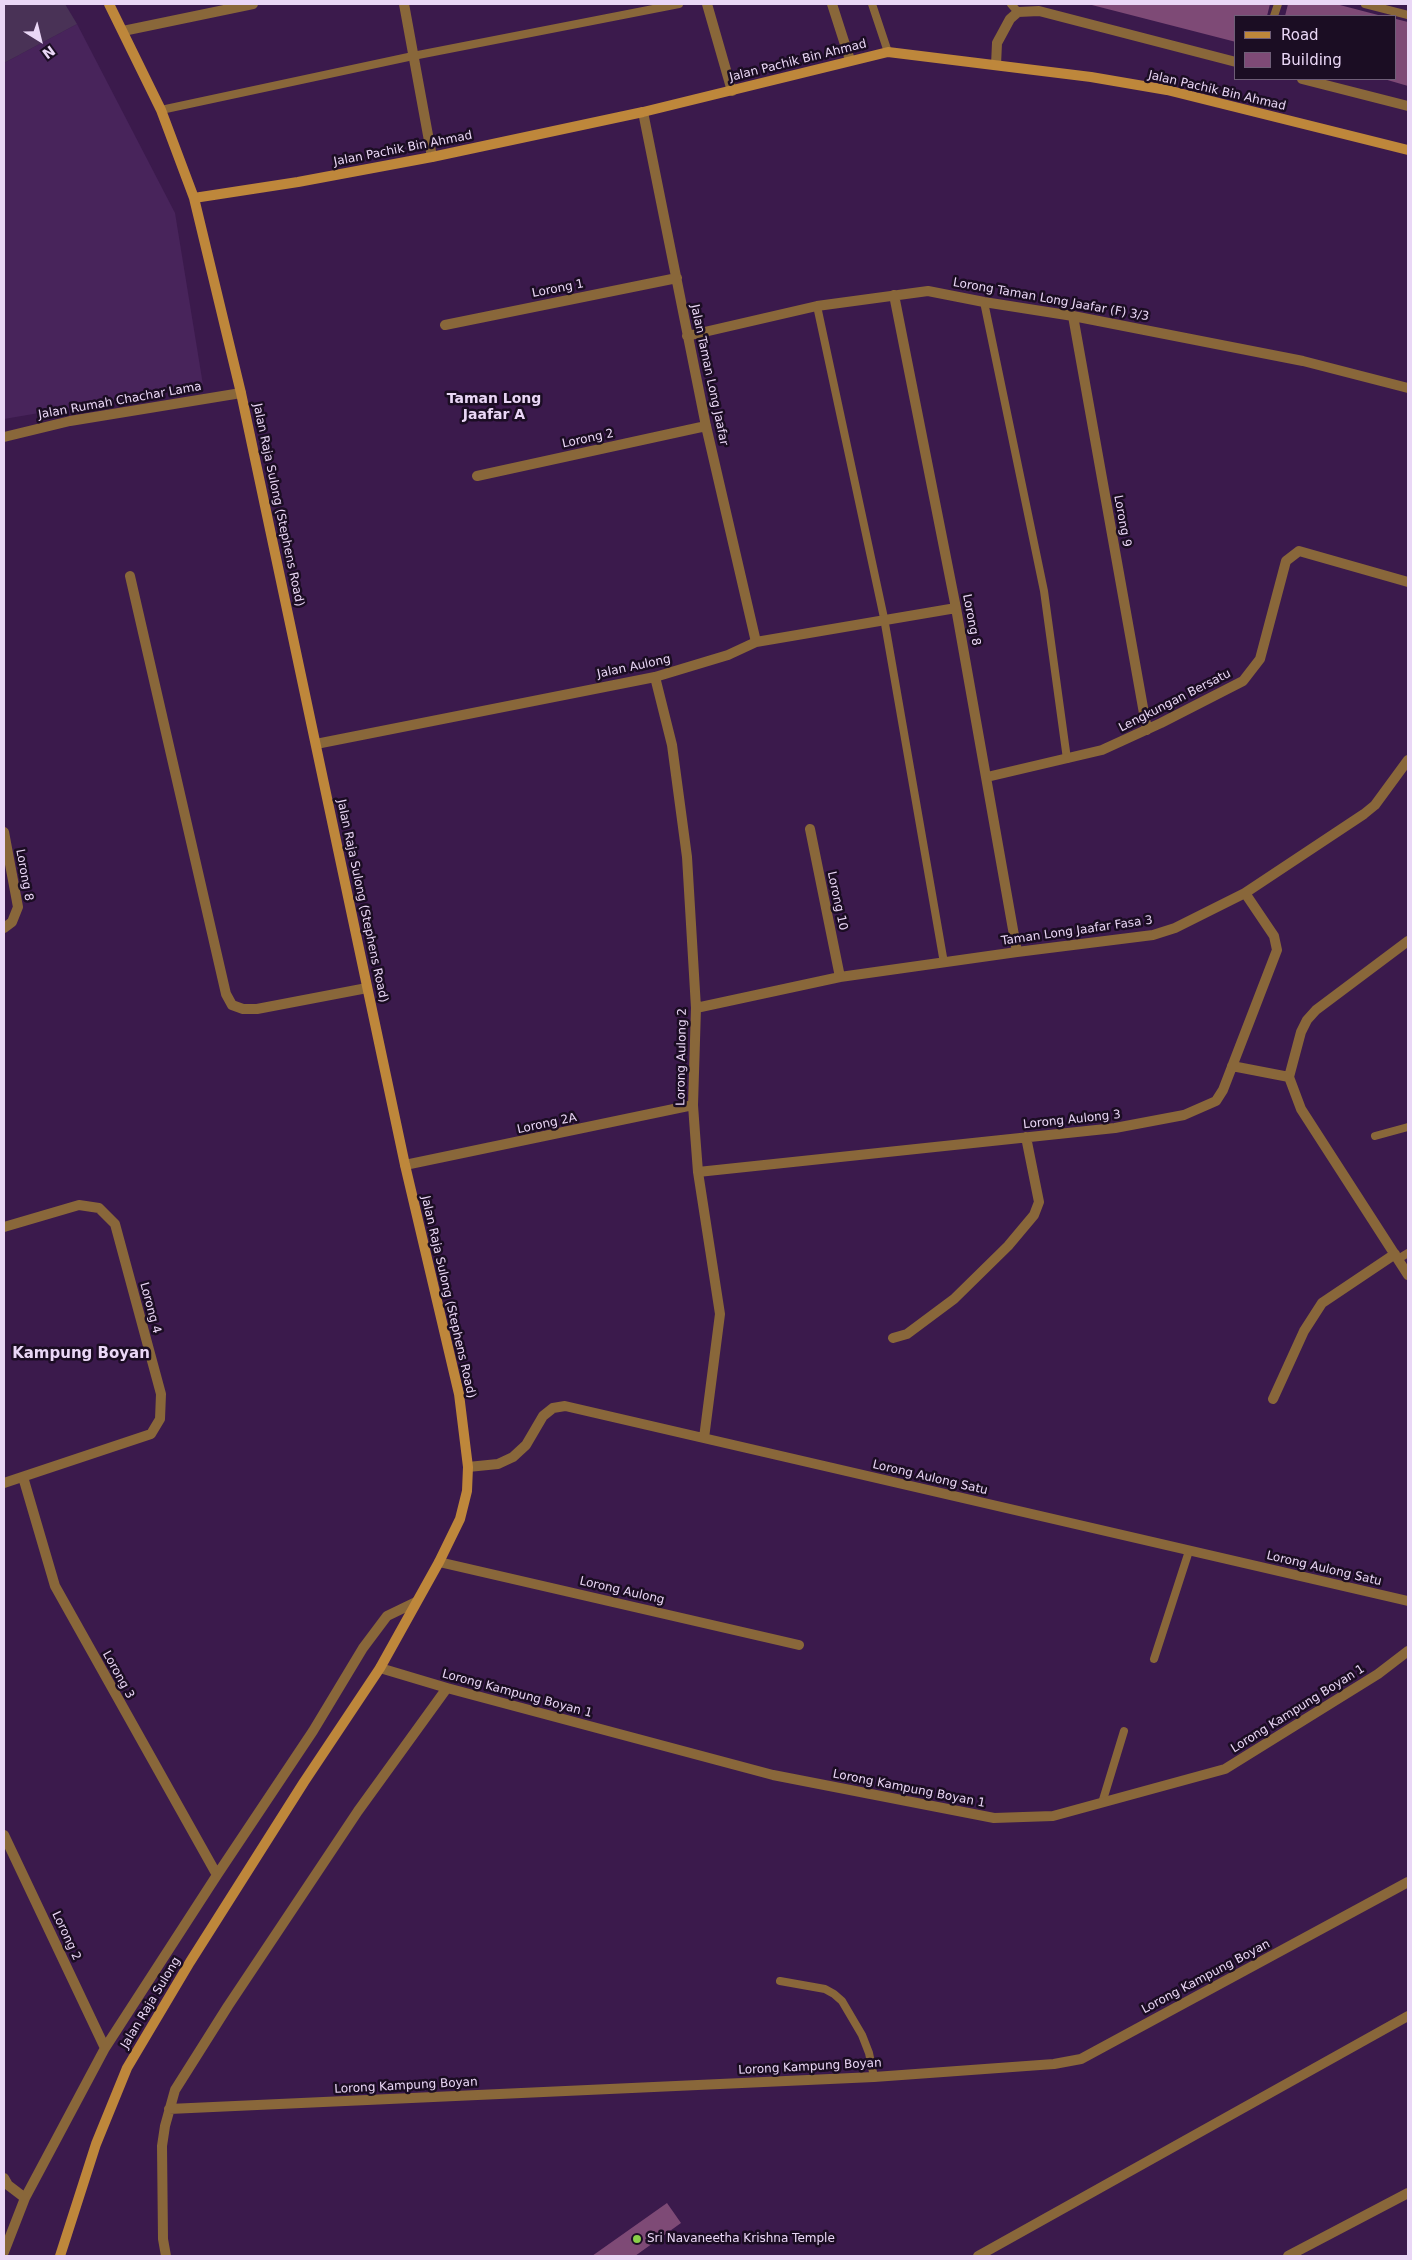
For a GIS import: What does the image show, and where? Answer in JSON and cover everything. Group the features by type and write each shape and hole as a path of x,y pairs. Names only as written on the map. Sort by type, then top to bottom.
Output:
{"street":[{"name":"Jalan Raja Sulong (Stephens Road)","path":"109,4 161,110 194,198 241,393 405,1165 459,1394 468,1466 467,1491 460,1519 439,1562 380,1668 304,1782"},
{"path":"123,31 253,4"},
{"path":"404,4 432,157"},
{"path":"707,4 732,91"},
{"path":"832,4 850,60"},
{"path":"996,65 997,43 1015,8 1040,7 1234,61"},
{"name":"Jalan Pachik Bin Ahmad","path":"194,198 298,182 432,157 644,112 888,52 1091,77 1167,90 1408,150"},
{"path":"1306,80 1408,106"},
{"name":"Jalan Taman Long Jaafar","path":"644,112 706,426 756,642"},
{"name":"Lorong 1","path":"445,325 677,278"},
{"name":"Lorong Taman Long Jaafar (F) 3/3","path":"687,336 817,306 928,291 1073,316 1303,361 1408,388"},
{"name":"Lorong 8","path":"894,295 956,608 1017,952"},
{"name":"Lorong 9","path":"1073,316 1146,730"},
{"name":"Jalan Rumah Chachar Lama","path":"4,437 70,421 241,393"},
{"name":"Lorong 2","path":"477,476 706,426"},
{"name":"Lengkungan Bersatu","path":"987,777 1102,750 1243,681 1260,659 1286,561 1299,551 1408,582"},
{"path":"130,576 226,994 232,1005 243,1010 257,1010 367,988"},
{"name":"Jalan Aulong","path":"316,744 655,677 728,654 756,642 884,618 956,608"},
{"name":"Lorong Aulong 2","path":"655,677 672,745 687,857 696,1008 693,1106 698,1172 720,1314 704,1438"},
{"name":"Taman Long Jaafar Fasa 3","path":"696,1008 840,978 944,962 1153,935 1175,928 1245,893 1364,814 1375,804 1408,760"},
{"name":"Lorong 10","path":"810,829 840,978"},
{"name":"Lorong 8","path":"4,832 18,907 8,925"},
{"name":"Lorong Aulong 3","path":"698,1172 1115,1128 1184,1115 1216,1101 1223,1090 1277,950 1274,936 1245,893"},
{"path":"1408,942 1316,1010 1307,1020 1300,1032 1289,1077 1301,1109 1408,1275"},
{"path":"1232,1066 1289,1077"},
{"name":"Lorong 2A","path":"405,1165 693,1106"},
{"path":"893,1338 907,1334 954,1299 1008,1246 1034,1214 1039,1202 1026,1137"},
{"name":"Lorong 4","path":"4,1227 79,1205 99,1208 115,1224 160,1394 160,1419 151,1434 4,1483"},
{"path":"1273,1399 1304,1331 1322,1303 1397,1257"},
{"name":"Lorong Aulong Satu","path":"468,1466 498,1464 513,1456 526,1445 543,1416 553,1408 565,1406 1408,1601"},
{"name":"Lorong 3","path":"23,1477 55,1586 217,1875"},
{"name":"Lorong Aulong","path":"439,1562 799,1645"},
{"path":"4,2252 25,2198 105,2048 312,1731 363,1648 388,1616 416,1602"},
{"name":"Lorong Kampung Boyan 1","path":"380,1668 447,1688 773,1775 994,1818 1053,1816 1225,1769 1378,1674 1408,1651"},
{"path":"166,2256 163,2238 162,2146 169,2109 175,2090 228,2006 358,1811 447,1688"},
{"name":"Jalan Raja Sulong","path":"60,2256 96,2144 127,2068 185,1970 304,1782"},
{"name":"Lorong 2","path":"4,1835 105,2048"},
{"name":"Lorong Kampung Boyan","path":"169,2109 874,2076 1054,2064 1081,2059 1408,1882"},
{"path":"978,2256 1408,2016"},
{"path":"4,2178 8,2185 25,2198"},
{"path":"1288,2256 1408,2193"}],"lane":[{"path":"161,110 413,56 680,4"},
{"path":"872,4 888,52"},
{"path":"1365,4 1408,14"},
{"path":"984,302 1044,592 1067,759"},
{"path":"817,306 884,618 944,962"},
{"path":"1375,1136 1408,1127"},
{"path":"1397,1257 1408,1253"},
{"path":"1154,1659 1189,1551"},
{"path":"1102,1803 1124,1731"},
{"path":"780,1981 825,1989 842,2001 862,2035 869,2053 874,2076"}],"shaded area":[{"path":"4,4 65,4 77,24 4,63"},
{"path":"77,24 175,213 203,385 4,419 4,63"}],"building":[{"path":"1088,4 1270,4 1267,15 1234,15 1234,41"},
{"path":"1288,4 1336,4 1378,15 1285,15"},
{"path":"1397,19 1408,22 1408,86 1387,80 1397,80"},
{"name":"Sri Navaneetha Krishna Temple","path":"667,2203 681,2223 635,2256 592,2256"}],"place":[{"name":"Sri Navaneetha Krishna Temple","path":"637,2239"}],"district":[{"name":"Taman Long Jaafar A","path":"494,408"},
{"name":"Kampung Boyan","path":"81,1354"}]}
